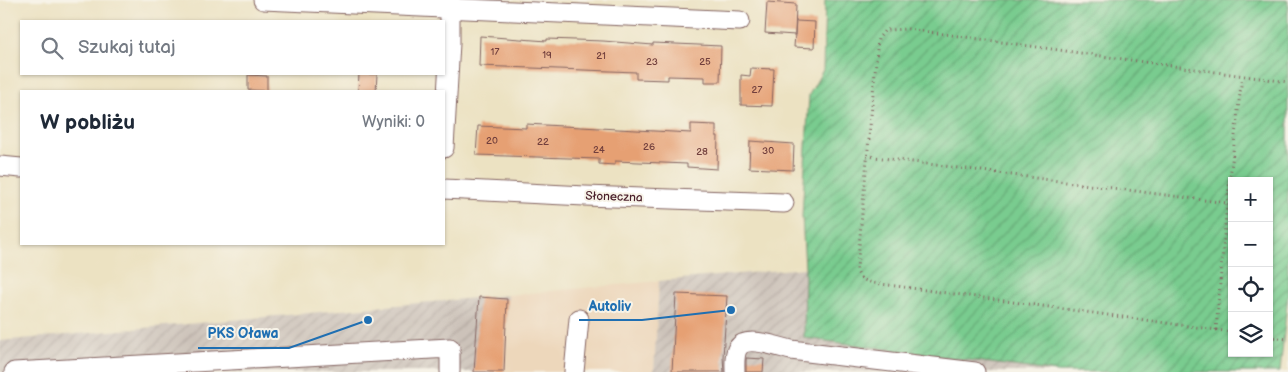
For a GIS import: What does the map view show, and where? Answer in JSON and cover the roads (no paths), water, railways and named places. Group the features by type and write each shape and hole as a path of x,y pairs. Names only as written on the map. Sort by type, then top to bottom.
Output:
{"street":[{"path":"263,0 450,5 493,9 740,21"},
{"path":"445,130 450,5"},
{"path":"0,166 20,168"},
{"name":"Słoneczna","path":"445,189 784,203"},
{"path":"574,372 579,319"},
{"path":"735,372 736,350 741,345 749,342 768,343 791,350 975,372"},
{"path":"14,372 450,348 450,372"}],"place":[{"name":"Autoliv","path":"731,310"},
{"name":"PKS Oława","path":"368,320"}]}
